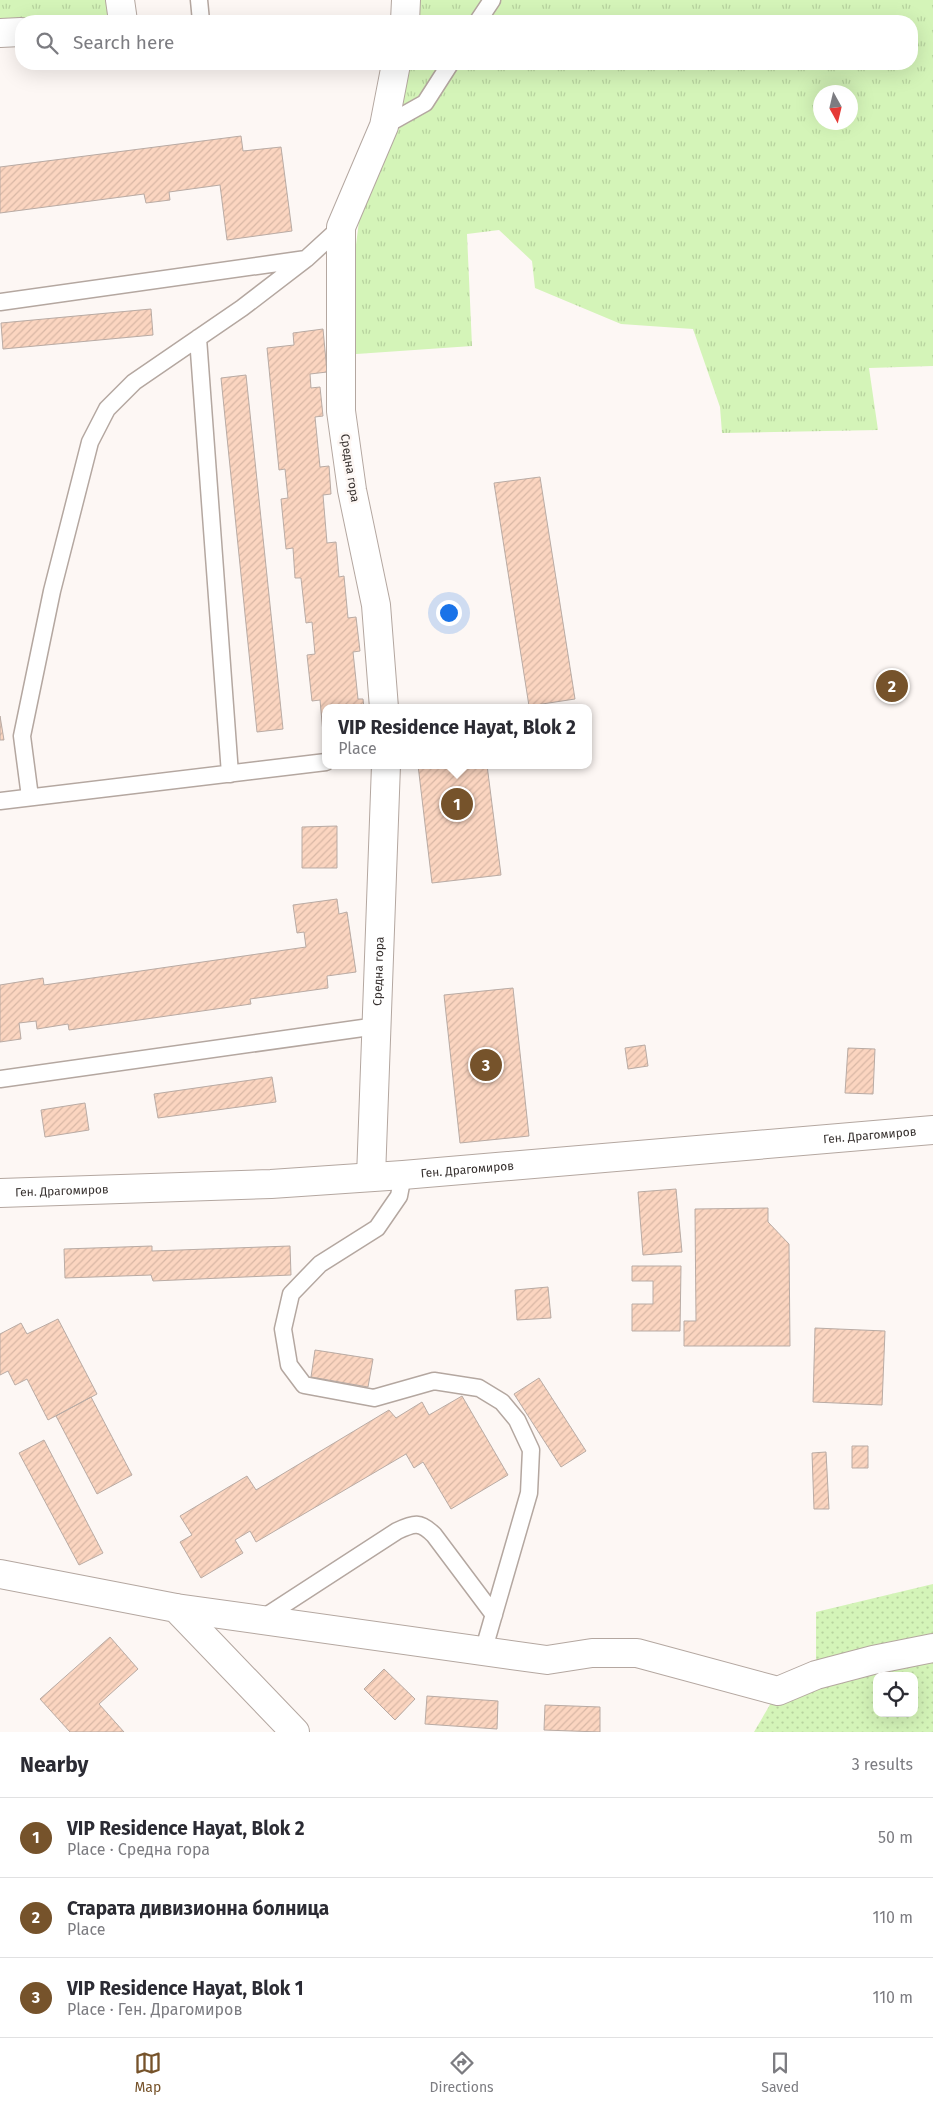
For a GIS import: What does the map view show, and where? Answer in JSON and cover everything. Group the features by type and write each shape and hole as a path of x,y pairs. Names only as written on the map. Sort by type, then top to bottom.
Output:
{"street":[{"path":"120,0 121,15"},
{"path":"405,15 406,0"},
{"path":"0,33 15,32"},
{"path":"341,226 384,126 395,70"},
{"name":"Средна гора","path":"341,226 341,411 352,490 376,605 384,704"},
{"name":"Средна гора","path":"371,1177 386,769"},
{"name":"Ген. Драгомиров","path":"0,1193 271,1184 404,1175 933,1130"},
{"path":"0,1574 176,1608 547,1660 592,1653 637,1653 778,1691 816,1675 873,1660 933,1648"},
{"path":"176,1608 295,1732"}],"lane":[{"path":"199,0 200,15"},
{"path":"482,15 492,0"},
{"path":"384,126 425,103 446,70"},
{"path":"30,797 22,736 52,591 90,442 107,409 134,382 242,308 306,259 341,226"},
{"path":"0,302 306,259"},
{"path":"198,338 230,774"},
{"path":"0,801 322,762"},
{"path":"0,1079 377,1026"},
{"path":"404,1175 399,1196 377,1228 320,1264 291,1294 283,1329 289,1365 304,1385 374,1398 434,1381 479,1388 502,1402 517,1420 531,1450 529,1493 483,1652"},
{"path":"260,1620 396,1531 411,1524 425,1526 434,1535 494,1615"}],"green space":[{"path":"0,0 120,0 122,15 15,15 15,24 0,33"},
{"path":"406,0 933,0 933,366 869,368 878,430 722,433 720,407 693,329 621,324 535,288 532,261 499,230 467,234 472,346 342,355 366,166 394,70 918,70 918,15 405,15"},
{"path":"933,1584 933,1732 754,1732 778,1691 816,1675 816,1612"}],"building":[{"path":"241,136 243,151 281,147 292,231 227,240 220,185 169,192 170,200 146,203 144,194 0,213 0,167"},
{"path":"151,309 153,335 3,349 1,323"},
{"path":"323,329 327,372 310,374 311,388 320,387 323,416 315,417 320,467 329,466 331,494 323,495 327,543 336,542 339,577 344,576 348,618 356,617 360,651 353,652 358,699 363,699 364,704 322,704 322,722 320,700 312,701 307,655 315,654 312,622 306,623 301,578 295,578 293,548 286,549 281,499 288,498 285,469 279,470 267,348 294,345 293,333"},
{"path":"246,375 283,729 257,732 221,378"},
{"path":"540,477 575,699 529,704 494,483"},
{"path":"0,716 4,740 0,740"},
{"path":"418,769 488,769 501,875 432,883"},
{"path":"337,826 337,868 302,868 302,827"},
{"path":"337,899 339,914 347,912 356,972 327,976 328,988 250,999 251,1004 69,1030 68,1024 37,1029 36,1021 19,1023 21,1039 0,1042 0,985 43,978 44,985 306,947 304,932 297,933 293,905"},
{"path":"513,988 529,1136 460,1143 444,995"},
{"path":"645,1045 648,1066 628,1069 625,1048"},
{"path":"848,1048 875,1049 873,1094 845,1093"},
{"path":"272,1077 276,1102 158,1118 154,1094"},
{"path":"85,1103 89,1130 45,1137 41,1110"},
{"path":"676,1189 682,1252 643,1255 638,1192"},
{"path":"768,1208 768,1222 789,1244 790,1346 684,1346 684,1321 696,1321 695,1209"},
{"path":"152,1246 152,1251 290,1246 291,1275 153,1281 151,1275 65,1278 64,1249"},
{"path":"632,1266 681,1266 680,1331 632,1331 632,1304 653,1304 653,1281 632,1281"},
{"path":"548,1287 551,1318 517,1320 515,1290"},
{"path":"58,1319 97,1394 48,1420 27,1379 15,1385 8,1371 0,1375 0,1334 21,1323 27,1334"},
{"path":"815,1328 885,1331 882,1405 813,1402"},
{"path":"315,1350 373,1359 368,1387 311,1377"},
{"path":"539,1378 586,1451 561,1467 514,1394"},
{"path":"462,1396 508,1475 451,1509 423,1462 414,1468 406,1454 256,1542 250,1531 235,1540 243,1553 201,1578 180,1542 192,1535 180,1516 247,1476 256,1490 389,1410 396,1418 422,1402 429,1415"},
{"path":"91,1397 132,1475 97,1494 56,1416"},
{"path":"44,1440 103,1553 79,1565 19,1453"},
{"path":"852,1446 868,1446 868,1468 852,1468"},
{"path":"826,1452 829,1509 814,1509 812,1453"},
{"path":"110,1637 138,1669 99,1704 124,1732 70,1732 40,1699"},
{"path":"384,1669 415,1699 395,1720 364,1689"},
{"path":"427,1696 498,1701 497,1729 425,1724"},
{"path":"545,1705 600,1707 600,1732 544,1730"}],"place":[{"name":"Старата дивизионна болница","path":"892,686"},
{"name":"VIP Residence Hayat, Blok 2","path":"457,804"},
{"name":"VIP Residence Hayat, Blok 1","path":"486,1065"}]}
